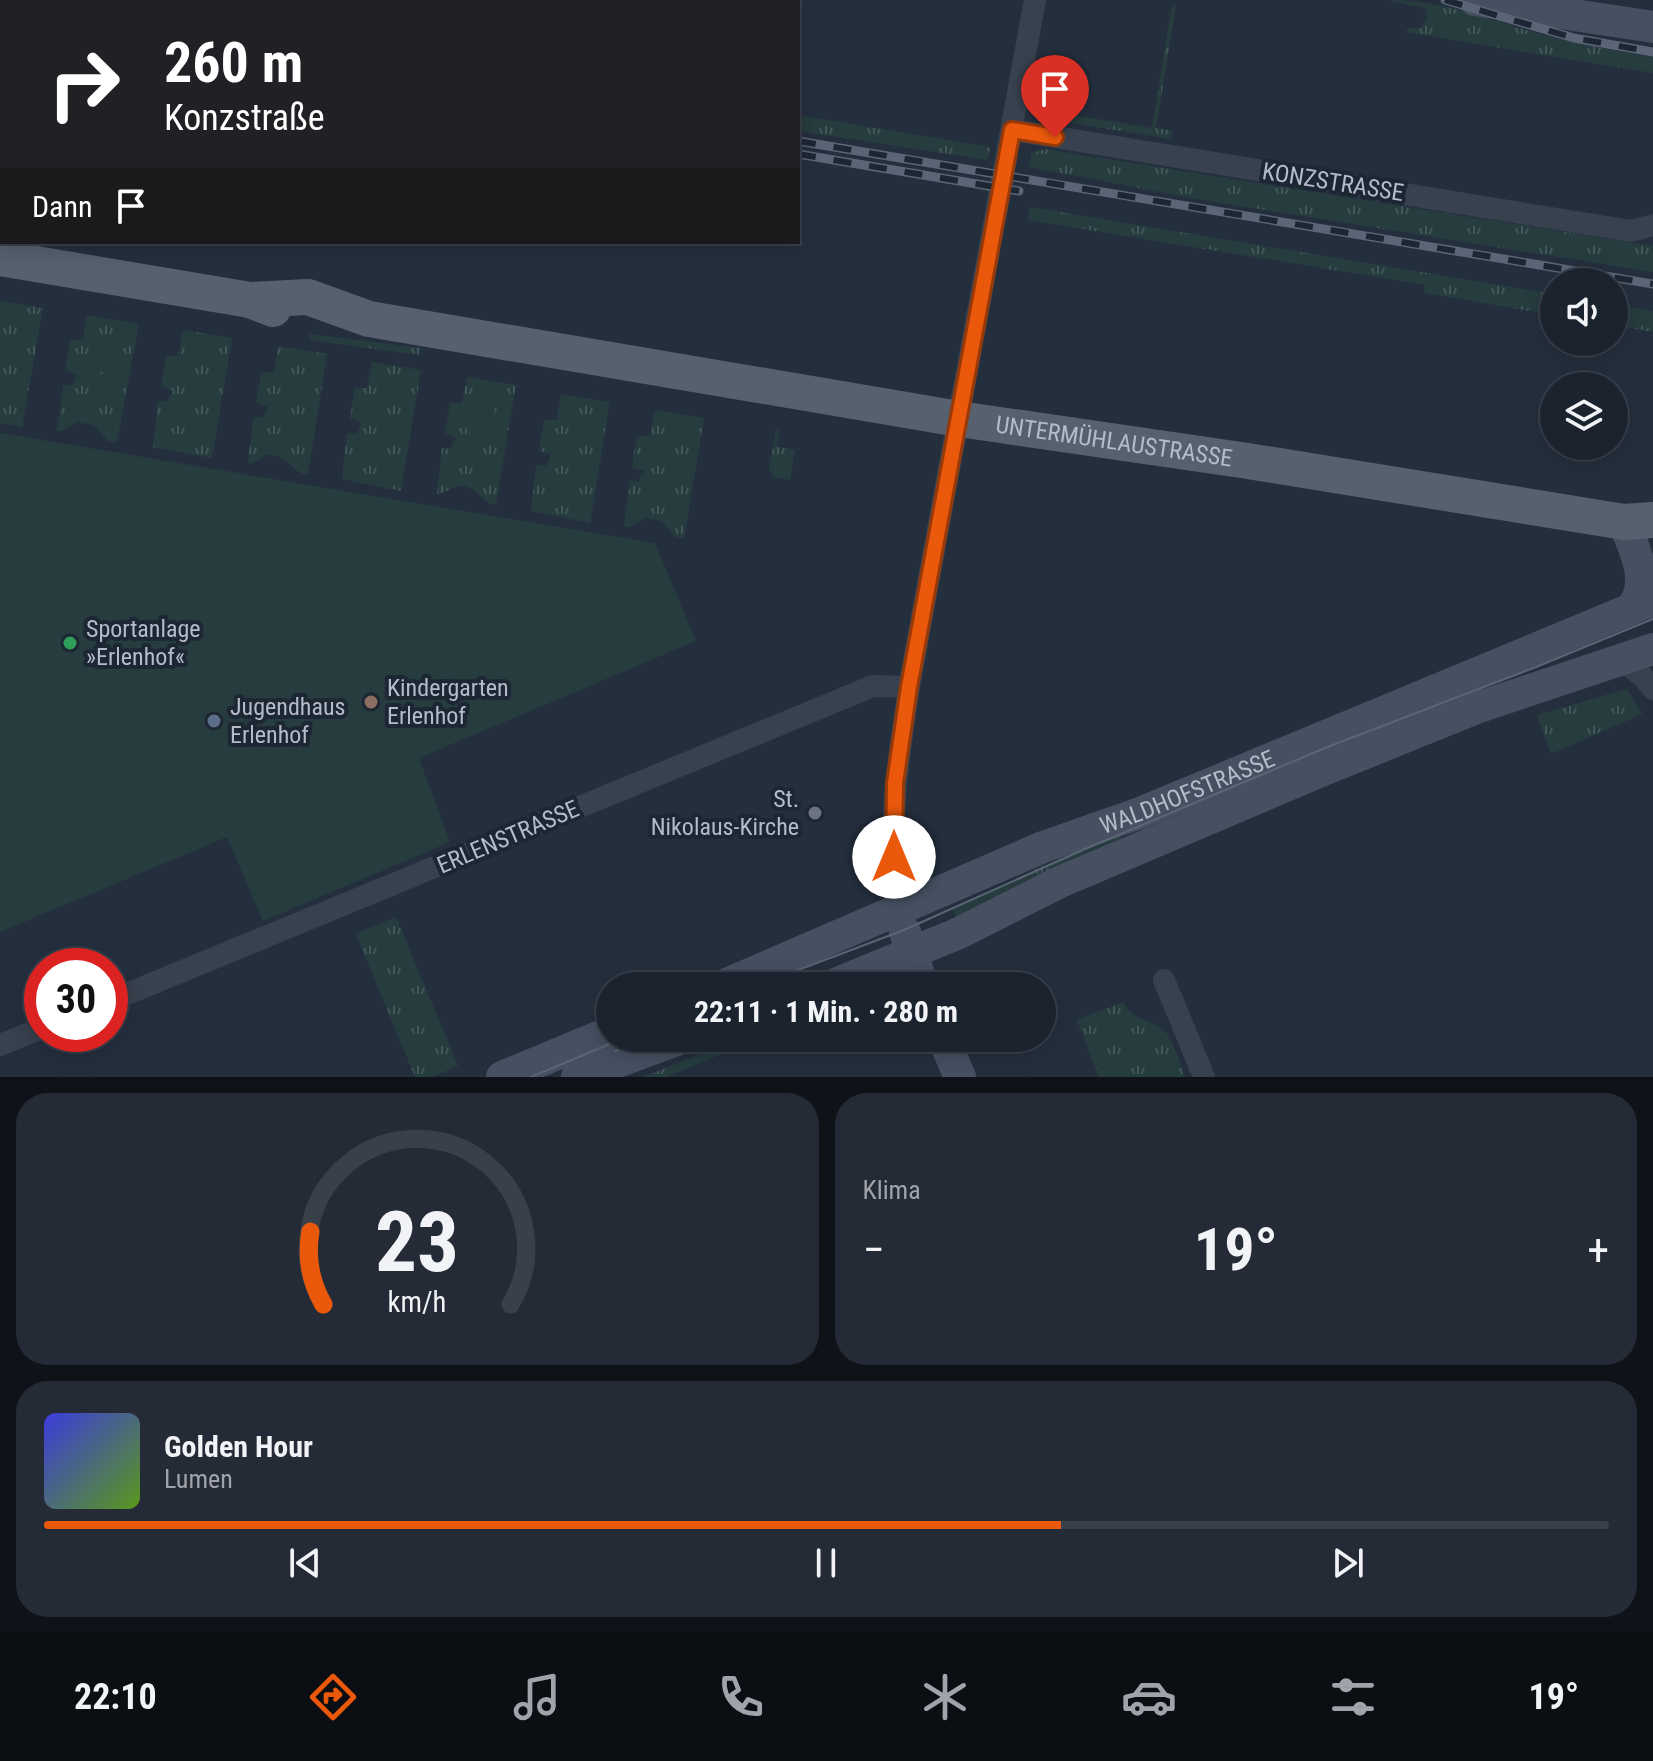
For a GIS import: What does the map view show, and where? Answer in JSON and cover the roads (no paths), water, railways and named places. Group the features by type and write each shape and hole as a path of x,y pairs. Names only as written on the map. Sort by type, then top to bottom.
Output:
{"main road":[{"name":"UNTERMÜHLAUSTRASSE","path":"0,258 250,300 304,321 369,319 959,419 1248,461 1643,526"}],"street":[{"path":"918,972 898,909 894,796 909,687 1035,0"},
{"path":"1475,0 1653,27"},
{"name":"KONZSTRASSE","path":"1012,130 1631,231 1653,225"},
{"path":"1642,604 1643,526"},
{"name":"WALDHOFSTRASSE","path":"754,972 1043,847 1198,790 1642,604"},
{"name":"WALDHOFSTRASSE","path":"864,972 957,934 1060,882 1213,815 1511,696 1653,649"},
{"path":"1511,696 1500,689 1499,677 1525,652"},
{"path":"1622,660 1653,689"},
{"name":"ERLENSTRASSE","path":"128,994 875,684 909,687"},
{"path":"1164,980 1204,1077"},
{"path":"0,1045 24,1035"},
{"path":"502,1077 596,1038"},
{"path":"577,1077 644,1052"},
{"path":"949,1052 960,1077"}],"tram line":[{"path":"793,972 904,930 1085,849 1325,748 1653,619"},
{"path":"531,1077 596,1050"}],"railway":[{"path":"1445,0 1574,38 1653,52"},
{"path":"800,141 1653,284"},
{"path":"800,154 1019,191"}],"place":[{"name":"Sportanlage »Erlenhof«","path":"70,643"},
{"name":"Kindergarten Erlenhof","path":"371,702"},
{"name":"Jugendhaus Erlenhof","path":"214,721"},
{"name":"St. Nikolaus-Kirche","path":"815,813"}]}
